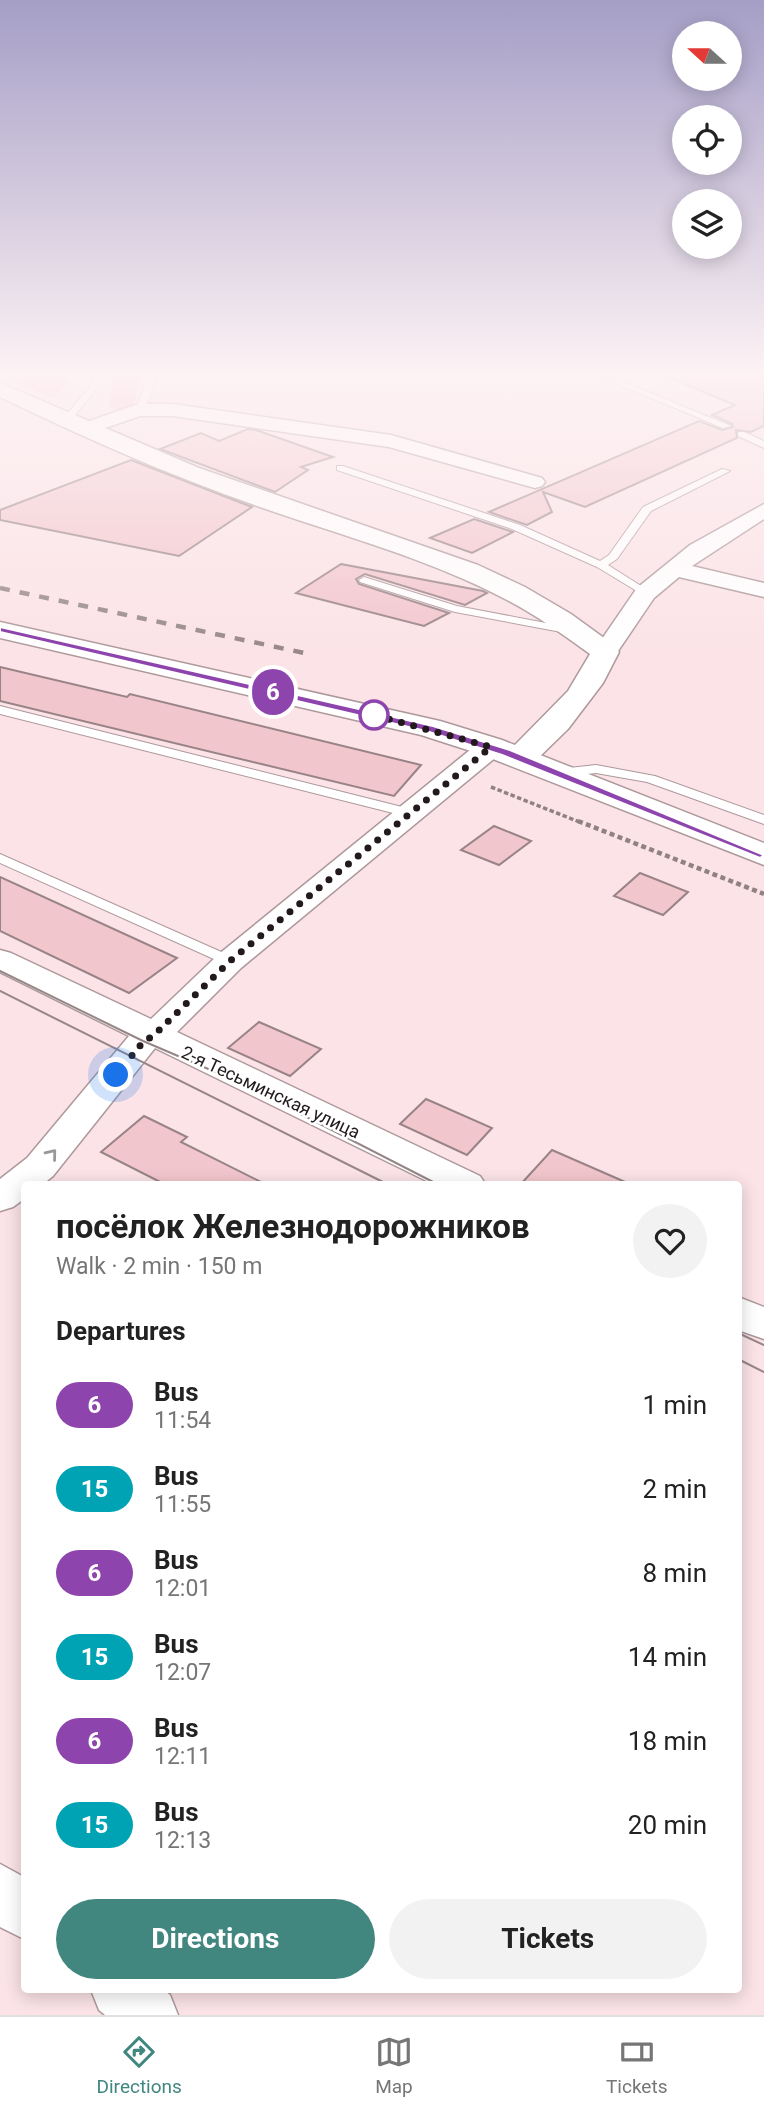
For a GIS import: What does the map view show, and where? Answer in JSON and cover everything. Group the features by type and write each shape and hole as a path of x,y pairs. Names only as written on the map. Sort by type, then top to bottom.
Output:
{"street":[{"path":"183,469 219,484 449,561 503,585 581,633 605,652"},
{"path":"489,469 535,482"},
{"path":"22,1181 40,1167 142,1046 230,961 459,775 505,753 568,712 594,678 605,652 645,593 698,550 764,510"},
{"path":"674,569 764,590"},
{"path":"0,630 429,728 505,753 764,855"},
{"name":"2-я Тесьминская улица","path":"0,960 142,1046 458,1181"},
{"path":"0,1198 21,1182"},
{"path":"742,1314 764,1324"},
{"path":"0,1891 21,1909"},
{"path":"124,1993 150,2015"}],"lane":[{"path":"343,469 516,527 601,565 645,593"},
{"path":"601,565 613,557 646,509 725,471"},
{"path":"364,580 455,609 581,633"},
{"path":"0,710 413,814"},
{"path":"557,773 596,769 650,779 764,820"},
{"path":"0,858 230,961"}],"path":[{"path":"459,775 764,894"}],"building":[{"path":"107,469 154,469 252,507 179,556 0,520 0,510"},
{"path":"214,469 308,470 275,492"},
{"path":"588,469 669,469 585,507 543,492 552,512 527,525 489,512"},
{"path":"474,519 513,532 472,553 430,538"},
{"path":"341,564 487,593 465,605 365,574 356,579 359,584 449,613 424,626 296,593"},
{"path":"0,667 127,697 130,694 421,765 394,796 0,701"},
{"path":"494,826 531,841 499,865 461,850"},
{"path":"640,873 688,892 663,915 614,896"},
{"path":"0,877 177,958 129,993 0,931"},
{"path":"259,1022 321,1049 290,1076 228,1048"},
{"path":"426,1099 492,1128 467,1155 400,1124"},
{"path":"144,1116 187,1137 181,1142 259,1181 158,1181 101,1152"},
{"path":"552,1150 623,1181 524,1181"}],"tram line":[{"path":"0,971 143,1041 234,1080 431,1181"},
{"path":"0,991 381,1181"},
{"path":"742,1335 764,1345"},
{"path":"742,1361 764,1372"}],"railway":[{"path":"0,588 309,654"}],"bus line":[{"name":"6","path":"0,630 429,728 506,752 764,855"}],"route":[{"path":"116,1075 144,1041 153,1036 230,961 402,823 491,747 374,715"}]}
